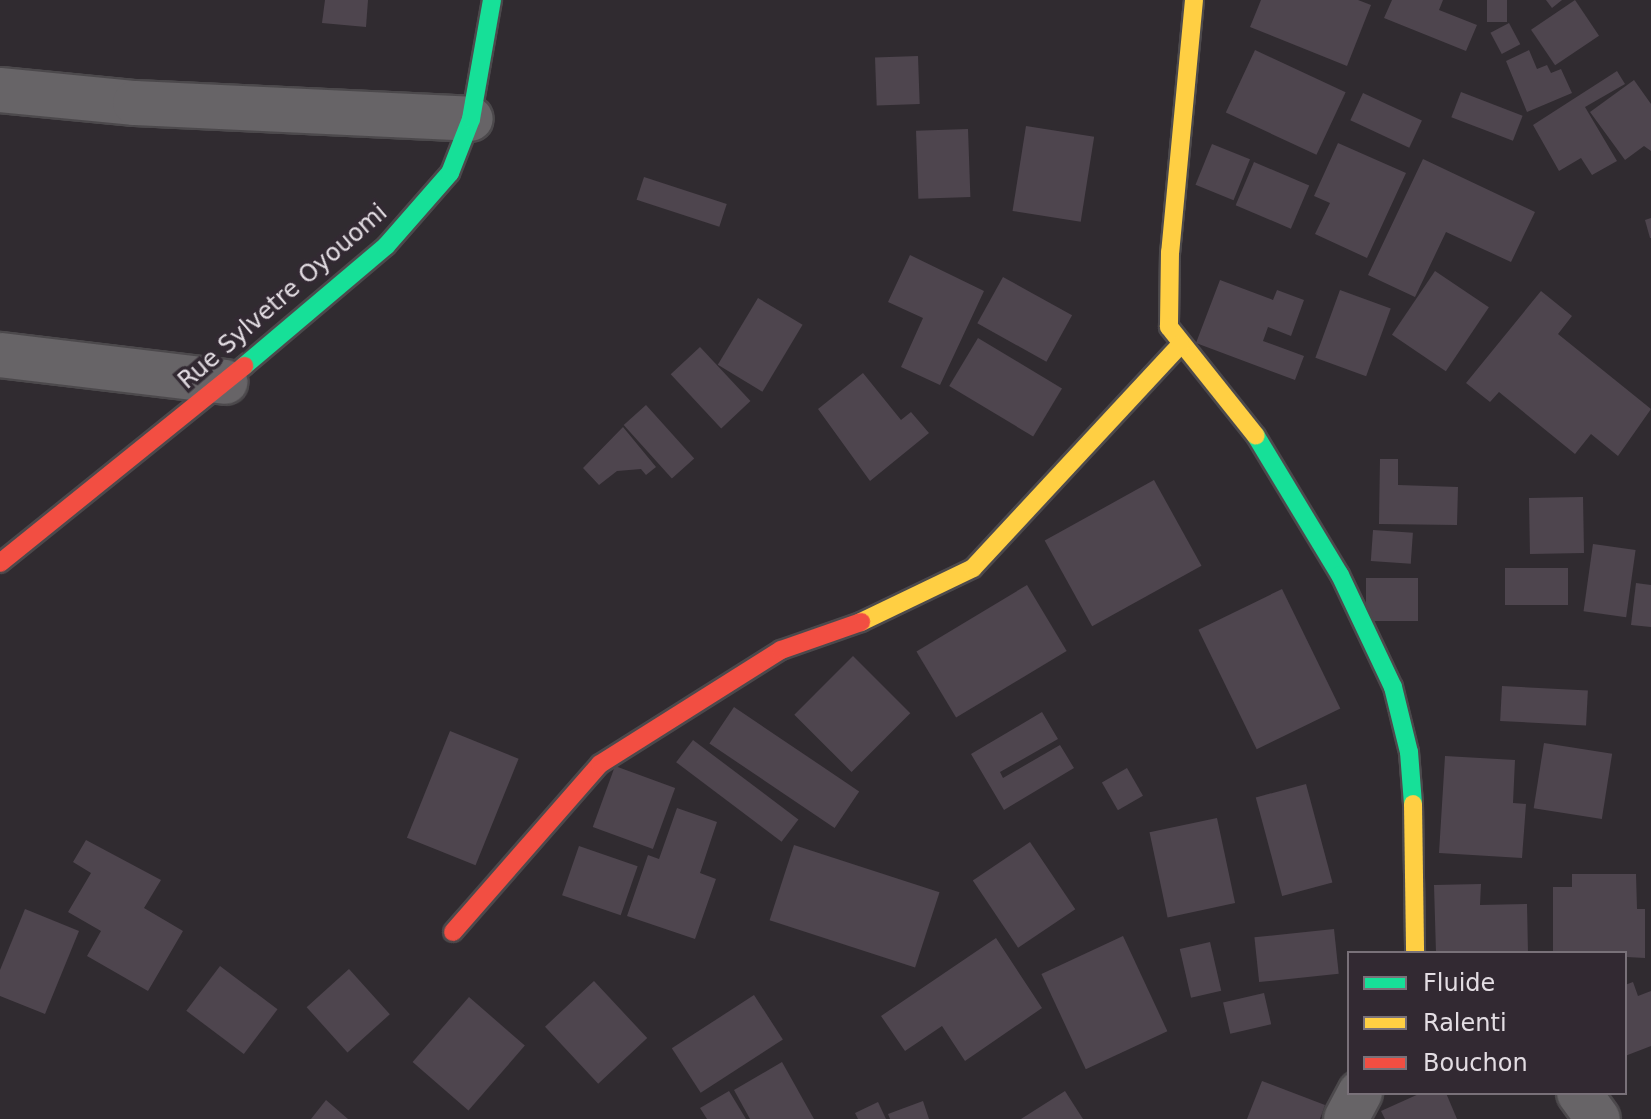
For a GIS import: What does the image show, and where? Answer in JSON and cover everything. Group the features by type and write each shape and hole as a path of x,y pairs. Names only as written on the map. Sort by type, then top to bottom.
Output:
{"street":[{"name":"Rue Sylvetre Oyouomi","path":"0,563 225,382 386,246 450,173 471,119 492,0"},
{"path":"1194,0 1167,297 1169,327 1180,345 1221,388 1272,456 1340,575 1393,687 1409,752 1416,838 1415,951"},
{"path":"0,90 135,103 471,119"},
{"path":"453,932 600,764 781,650 893,611 973,568 1180,345"},
{"path":"0,355 225,382"},
{"path":"1346,1119 1359,1095"},
{"path":"1580,1095 1598,1119"}],"building":[{"path":"325,0 368,0 366,27 322,23"},
{"path":"1261,0 1358,0 1371,5 1347,66 1250,27"},
{"path":"1392,0 1443,0 1439,10 1477,25 1466,51 1384,18"},
{"path":"1487,0 1507,0 1507,22 1487,22"},
{"path":"1546,0 1562,0 1552,8"},
{"path":"1575,0 1599,36 1555,65 1531,30"},
{"path":"1509,23 1520,44 1502,54 1490,33"},
{"path":"1255,50 1346,92 1316,155 1226,113"},
{"path":"1529,50 1537,69 1547,65 1551,73 1561,69 1572,93 1527,112 1506,61"},
{"path":"918,56 920,104 877,105 875,58"},
{"path":"1617,71 1625,84 1585,107 1617,161 1592,175 1581,158 1559,171 1533,125"},
{"path":"1634,80 1651,104 1651,151 1644,146 1625,160 1590,112"},
{"path":"1461,92 1523,116 1513,141 1451,117"},
{"path":"1363,93 1422,120 1409,148 1350,120"},
{"path":"1026,126 1094,137 1081,222 1013,211"},
{"path":"968,129 970,197 918,199 916,131"},
{"path":"1338,143 1406,173 1367,258 1315,234 1330,203 1314,196"},
{"path":"1212,144 1250,159 1234,200 1196,185"},
{"path":"1423,159 1535,212 1511,262 1446,232 1415,297 1368,275"},
{"path":"1254,162 1309,185 1291,229 1236,205"},
{"path":"644,177 727,204 719,227 637,200"},
{"path":"1651,218 1651,238 1650,238 1645,220"},
{"path":"910,255 984,291 940,385 901,367 923,318 888,302"},
{"path":"1435,271 1489,307 1446,371 1392,335"},
{"path":"1003,277 1072,315 1046,362 977,323"},
{"path":"1220,280 1273,300 1277,290 1304,300 1291,336 1268,327 1263,341 1304,356 1295,380 1196,343"},
{"path":"1340,290 1391,308 1366,376 1315,358"},
{"path":"1541,291 1572,316 1558,334 1651,409 1618,456 1591,434 1575,454 1499,392 1490,402 1466,383"},
{"path":"758,298 803,325 762,392 718,365"},
{"path":"978,338 1062,388 1033,436 949,386"},
{"path":"700,347 750,401 721,428 671,374"},
{"path":"863,373 901,420 911,412 929,433 870,481 818,409"},
{"path":"646,405 694,459 672,479 624,425"},
{"path":"623,427 656,467 646,475 641,469 617,471 599,485 583,468"},
{"path":"1380,459 1398,459 1398,485 1458,487 1457,525 1379,524"},
{"path":"1154,480 1202,566 1092,626 1045,541"},
{"path":"1583,497 1584,553 1530,554 1529,498"},
{"path":"1373,530 1413,533 1411,564 1371,561"},
{"path":"1593,544 1636,550 1626,617 1584,611"},
{"path":"1505,568 1568,568 1568,605 1505,605"},
{"path":"1366,578 1418,578 1418,621 1366,621"},
{"path":"1636,583 1651,585 1651,627 1631,625"},
{"path":"1027,585 1067,651 956,717 916,651"},
{"path":"1282,589 1340,709 1257,749 1198,630"},
{"path":"853,656 910,713 852,772 794,715"},
{"path":"1502,686 1588,691 1586,725 1500,721"},
{"path":"734,707 859,791 835,828 709,743"},
{"path":"1042,712 1058,739 1000,772 1003,778 1060,745 1074,768 1004,810 971,754"},
{"path":"450,731 519,759 476,865 407,838"},
{"path":"693,740 798,819 782,842 676,762"},
{"path":"1544,743 1612,754 1602,819 1534,808"},
{"path":"1445,756 1515,760 1513,803 1526,804 1522,858 1439,853"},
{"path":"615,766 675,788 653,849 593,827"},
{"path":"1127,768 1143,796 1118,810 1102,782"},
{"path":"1306,784 1332,883 1282,896 1256,797"},
{"path":"677,808 717,822 700,873 716,879 695,939 627,916 648,855 659,859"},
{"path":"1217,818 1235,903 1168,917 1150,832"},
{"path":"86,840 161,880 144,908 183,931 148,991 87,956 101,931 68,912 91,873 73,862"},
{"path":"1030,842 1075,909 1018,948 973,881"},
{"path":"794,845 940,892 915,967 770,920"},
{"path":"579,846 638,866 621,915 562,895"},
{"path":"1572,874 1636,874 1637,909 1645,909 1645,958 1627,957 1627,951 1553,951 1553,887 1572,887"},
{"path":"1481,884 1480,905 1527,904 1528,951 1436,951 1434,885"},
{"path":"25,909 79,931 45,1014 0,996 0,970"},
{"path":"1334,929 1339,974 1259,982 1254,937"},
{"path":"1123,936 1167,1031 1086,1069 1041,974"},
{"path":"996,938 1042,1008 965,1061 942,1026 905,1051 881,1016"},
{"path":"1210,942 1221,991 1191,998 1180,949"},
{"path":"220,966 278,1009 244,1054 186,1011"},
{"path":"349,969 390,1014 347,1052 307,1007"},
{"path":"594,981 647,1038 598,1084 545,1027"},
{"path":"1633,982 1638,996 1651,991 1651,1046 1627,1055 1627,984"},
{"path":"1264,993 1271,1024 1230,1034 1223,1002"},
{"path":"754,995 783,1039 701,1093 672,1048"},
{"path":"469,997 525,1046 468,1110 413,1062"},
{"path":"782,1062 814,1119 750,1119 734,1090"},
{"path":"1262,1081 1325,1105 1320,1119 1247,1119"},
{"path":"729,1091 746,1119 707,1119 700,1108"},
{"path":"1065,1091 1083,1119 1021,1119"},
{"path":"1417,1095 1447,1095 1457,1119 1385,1119 1381,1111"},
{"path":"326,1100 348,1119 311,1119"},
{"path":"923,1101 929,1119 890,1119 888,1114"},
{"path":"878,1102 886,1119 858,1119 855,1113"}],"traffic: fast":[{"path":"244,366 386,246 450,173 471,119 492,0"},
{"path":"1256,436 1340,575 1393,687 1409,752 1413,804"}],"traffic: slow":[{"path":"1194,0 1170,252 1169,327 1256,436"},
{"path":"861,622 973,568 1180,345"},
{"path":"1413,804 1415,951"}],"traffic: jam":[{"path":"0,563 244,366"},
{"path":"453,932 600,764 781,650 861,622"}]}
